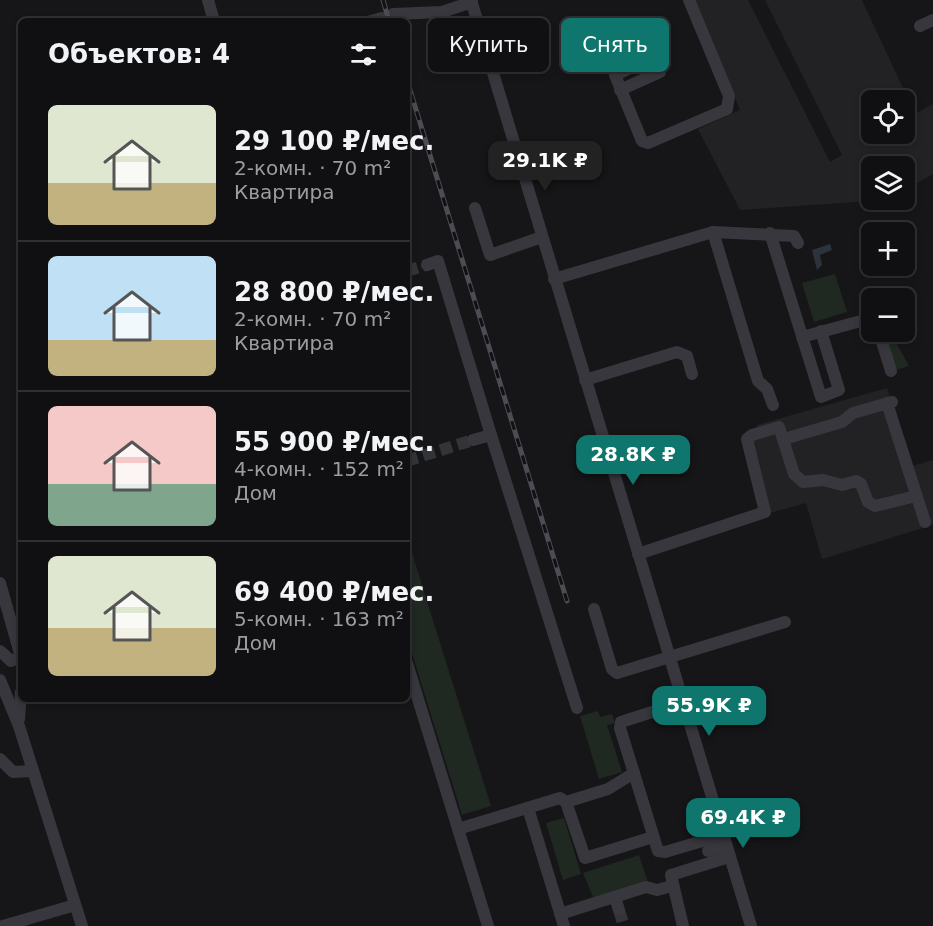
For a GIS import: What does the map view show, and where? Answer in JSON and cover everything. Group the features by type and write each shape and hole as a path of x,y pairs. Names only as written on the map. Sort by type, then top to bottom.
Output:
{"street":[{"path":"208,0 213,18"},
{"path":"620,72 616,74 621,90 641,139 646,143 727,109 729,96 689,0"},
{"path":"382,18 442,12 471,1 751,926"},
{"path":"920,26 933,20"},
{"path":"621,90 660,72"},
{"path":"475,208 490,255 542,237"},
{"path":"554,279 713,232 770,233 794,241"},
{"path":"713,232 758,381 769,391 773,405"},
{"path":"770,233 820,396 836,393 838,389 821,331"},
{"path":"427,265 438,261 577,708"},
{"path":"802,337 861,321"},
{"path":"882,342 891,370"},
{"path":"585,380 677,352 687,356 692,374"},
{"path":"784,439 842,422 853,412 889,402 924,522"},
{"path":"638,554 765,512 747,439 752,435 779,427 794,474 803,482 823,480 842,485 856,481 861,484 865,498 876,506 916,496"},
{"path":"473,440 491,435"},
{"path":"0,583 15,662"},
{"path":"594,609 612,669 617,672 785,622"},
{"path":"0,651 15,662"},
{"path":"410,673 488,926"},
{"path":"0,679 8,686 18,683"},
{"path":"0,679 19,726 82,926"},
{"path":"19,726 20,702"},
{"path":"683,702 621,722 620,728 658,851 726,846"},
{"path":"0,759 13,772 33,771"},
{"path":"566,802 608,789 634,773"},
{"path":"458,830 560,798 566,802 585,858 653,837"},
{"path":"528,808 562,920 615,897 646,887 657,890 726,846"},
{"path":"708,851 726,846"},
{"path":"667,852 683,926"},
{"path":"615,897 619,910"},
{"path":"3,926 75,905"}],"shaded area":[{"path":"694,0 748,0 830,162 842,155 765,0 862,0 904,90 861,90 861,144 915,144 915,114 933,104 933,174 915,184 915,156 861,156 861,202 740,210 698,129 740,110"},
{"path":"830,244 832,250 820,255 822,265 817,270 812,250"},
{"path":"835,274 847,312 814,322 802,283"},
{"path":"887,342 896,342 909,366 896,370"},
{"path":"887,388 912,466 933,460 933,525 822,559 806,503 770,513 751,441 759,437 757,425"},
{"path":"410,547 491,806 462,815 410,647"},
{"path":"598,711 600,717 612,714 615,723 607,725 622,772 599,779 580,716"},
{"path":"564,818 581,874 563,880 546,823"},
{"path":"639,855 648,883 594,899 583,873"}],"tunnel":[{"path":"410,270 427,265"},
{"path":"410,460 473,440"},
{"path":"619,910 624,926"}],"railway":[{"path":"383,0 388,18"},
{"path":"410,90 567,601"}]}
